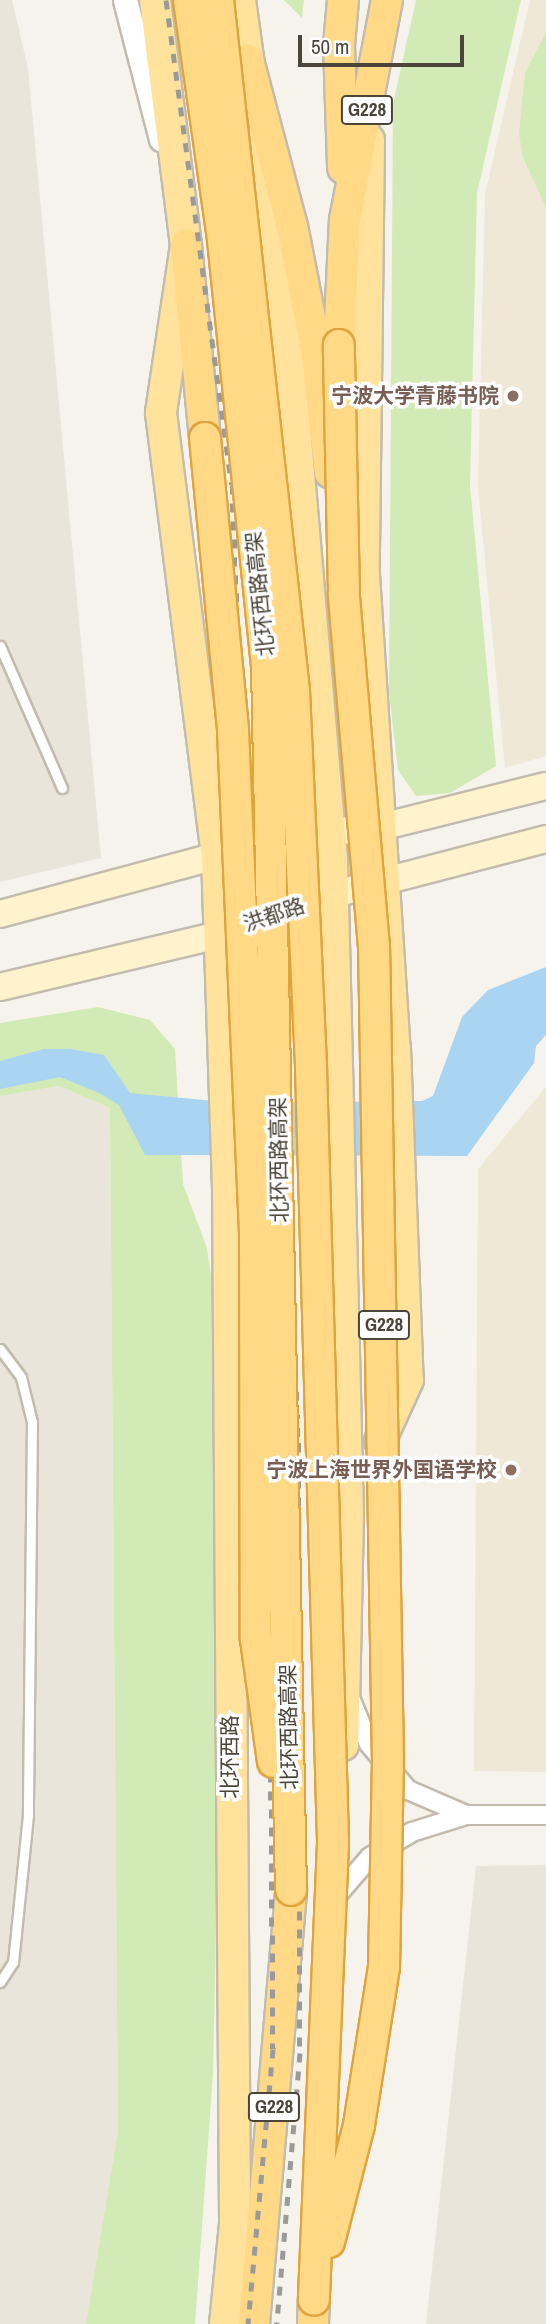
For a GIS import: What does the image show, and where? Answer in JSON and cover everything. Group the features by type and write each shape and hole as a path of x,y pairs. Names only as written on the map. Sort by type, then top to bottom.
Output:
{"highway":[{"name":"北环西路高架","path":"189,0 223,240 267,665 291,1890 254,2324"},
{"name":"北环西路高架","path":"218,0 294,691 311,1054 333,1843 308,2316"},
{"path":"343,0 371,91"},
{"path":"343,0 339,45 345,220"},
{"name":"G228","path":"308,2316 359,2125 384,1967 388,1776 385,1372 374,947 344,594 327,346 345,220 387,0"},
{"path":"248,60 327,346"},
{"name":"G228","path":"186,245 233,731 255,1219 256,1639 291,1890"}],"main road":[{"path":"144,0 177,175"},
{"path":"155,0 177,175"},
{"path":"240,0 292,392 330,832 339,1061 348,1515 344,1684 338,1894 308,2316"},
{"path":"348,1515 408,1380 395,1048 364,575 371,91"},
{"name":"北环西路","path":"177,175 186,245 161,413 217,856 228,1190 235,2224 225,2324"},
{"path":"0,914 217,856 330,832 381,827 546,786"},
{"name":"洪都路","path":"0,988 218,935 331,895 546,839"}],"street":[{"path":"125,0 186,245"},
{"path":"344,1684 369,1744 408,1790 466,1815"},
{"path":"338,1894 370,1857 412,1832 466,1815 546,1815"}],"lane":[{"path":"0,646 62,788"},
{"path":"0,1349 21,1377 32,1422 28,1815 13,1962 0,1982"}],"shaded area":[{"path":"0,0 12,0 28,68 101,858 0,882"},
{"name":"宁波大学青藤书院","path":"530,0 546,0 546,756 505,768 478,487 485,194"},
{"path":"59,1086 110,1108 118,2130 86,2324 0,2324 0,1096"},
{"name":"宁波上海世界外国语学校","path":"546,1087 546,1772 474,1771 478,1169"},
{"path":"546,1865 546,2324 426,2324 476,1866"}],"green space":[{"path":"284,0 304,0 302,18"},
{"path":"416,0 521,0 477,193 470,485 496,766 450,793 416,796 398,770 389,692 393,104"},
{"path":"546,32 546,208 523,157 519,134 525,73"},
{"path":"98,1007 150,1020 175,1049 183,1184 207,1248 218,1325 221,1696 213,2073 195,2324 86,2324 118,2130 110,1108 59,1086 0,1096 0,1023"}],"water":[{"path":"546,967 546,1035 536,1046 534,1063 467,1156 145,1155 119,1105 99,1093 60,1077 0,1089 0,1061 44,1049 70,1049 104,1055 130,1093 236,1103 422,1101 433,1096 462,1017 488,990"}],"railway":[{"path":"166,0 232,485 268,1449 273,2049 248,2324"},
{"path":"199,0 263,492 298,1443 300,2053 277,2324"}],"place":[{"name":"宁波大学青藤书院","path":"513,396"},
{"name":"宁波上海世界外国语学校","path":"511,1470"}]}
